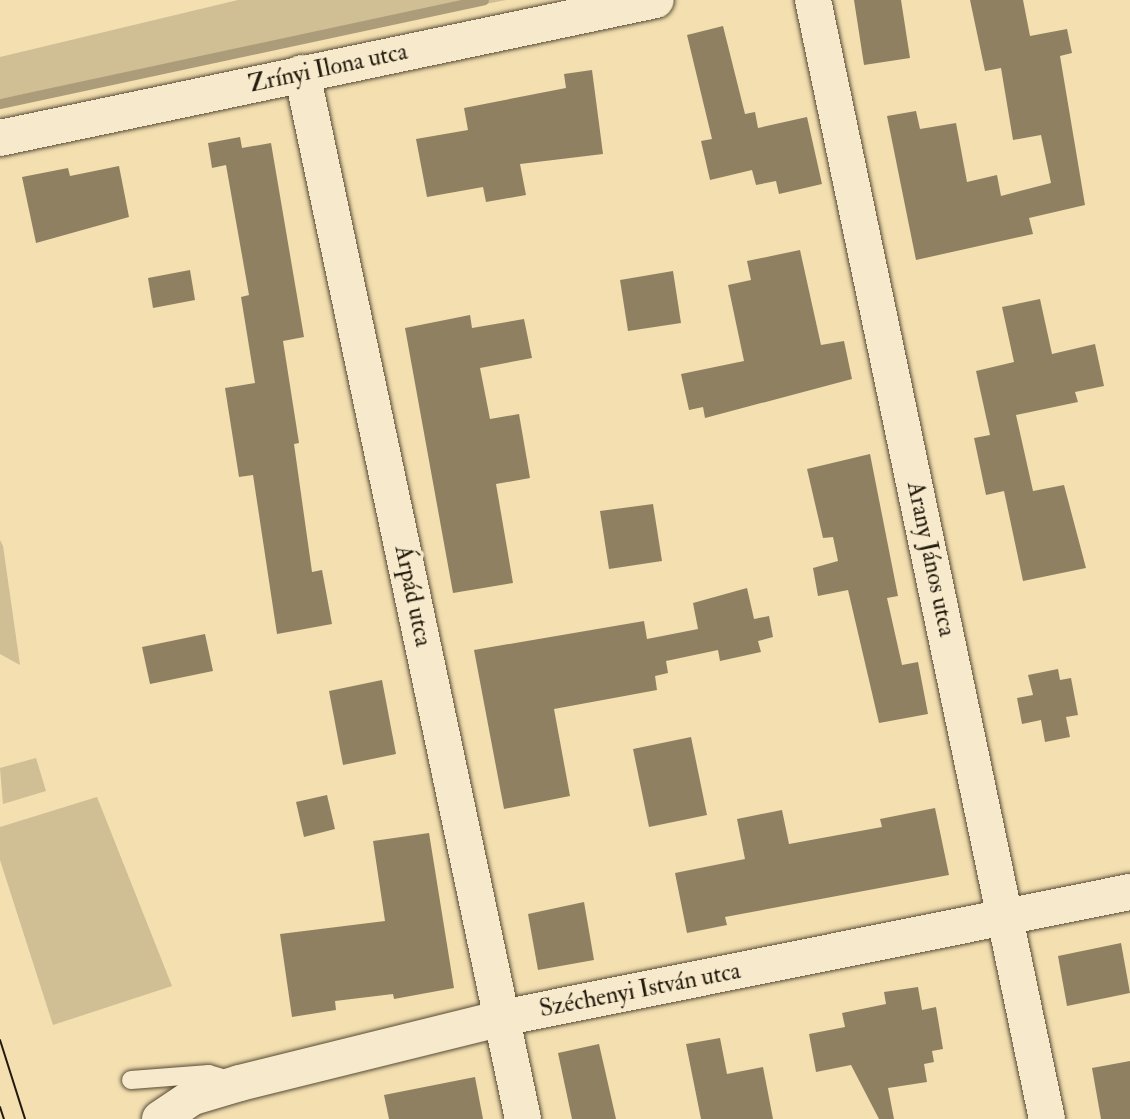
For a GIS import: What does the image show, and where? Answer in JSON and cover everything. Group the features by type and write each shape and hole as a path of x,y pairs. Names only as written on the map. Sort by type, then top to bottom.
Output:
{"street":[{"name":"Zrínyi Ilona utca","path":"0,138 656,0"},
{"name":"Arany János utca","path":"813,0 1047,1119"},
{"name":"Árpád utca","path":"302,73 523,1119"},
{"name":"Széchenyi István utca","path":"160,1119 193,1097 240,1083 502,1018 1130,892"}],"lane":[{"path":"131,1080 209,1074 240,1083"}],"shaded area":[{"path":"238,0 506,0 0,99 0,57"},
{"path":"0,540 3,546 20,665 0,654"},
{"path":"36,758 46,791 3,804 0,768"},
{"path":"97,797 172,986 53,1025 0,860 0,827"}],"building":[{"path":"854,0 901,0 910,58 864,65"},
{"path":"970,0 1023,0 1030,36 1067,29 1072,53 1060,56 1085,205 1029,218 1033,234 916,260 887,116 916,111 920,129 956,123 967,182 997,175 1001,196 1051,183 1041,135 1013,140 1001,68 985,71"},
{"path":"723,26 745,114 755,112 758,128 807,117 822,184 779,194 776,181 756,185 752,170 710,180 701,141 712,139 687,35"},
{"path":"592,70 603,154 520,164 526,195 486,202 483,187 427,197 416,139 468,130 464,108 566,88 564,74"},
{"path":"240,137 242,148 271,143 304,337 283,341 299,443 294,444 312,572 322,570 332,624 277,634 253,475 239,477 225,388 255,383 241,297 249,295 226,165 212,168 208,143"},
{"path":"119,166 129,217 36,243 22,177 68,168 70,176"},
{"path":"800,250 821,345 844,341 852,379 705,418 703,407 689,410 681,374 744,361 728,285 751,280 747,261"},
{"path":"190,270 195,300 153,308 148,278"},
{"path":"673,271 681,323 628,331 620,280"},
{"path":"1040,299 1052,354 1095,344 1104,386 1075,392 1078,402 1016,415 1033,491 1064,485 1086,568 1023,581 1004,491 986,495 974,438 990,435 976,371 1014,362 1002,307"},
{"path":"470,315 472,328 524,319 532,358 480,368 490,419 519,414 530,478 496,484 513,583 453,593 405,328"},
{"path":"870,454 898,596 887,598 902,665 918,662 928,714 879,723 848,590 818,596 813,568 838,561 833,537 823,538 807,469"},
{"path":"653,504 662,561 609,569 600,511"},
{"path":"747,588 754,619 769,616 773,637 758,641 761,652 720,661 718,650 666,661 668,673 655,676 657,690 554,709 570,796 504,809 474,650 644,621 647,639 698,629 693,603"},
{"path":"205,634 213,671 150,684 142,647"},
{"path":"1058,669 1060,680 1071,678 1078,715 1066,717 1070,737 1045,742 1041,720 1022,724 1017,698 1033,695 1028,675"},
{"path":"382,680 396,754 343,765 329,691"},
{"path":"691,737 707,815 649,827 633,749"},
{"path":"327,795 335,829 304,837 296,802"},
{"path":"935,808 949,875 725,917 727,925 687,933 675,873 745,859 737,819 782,810 789,844 882,827 880,819"},
{"path":"429,833 454,988 394,999 393,994 335,1001 336,1010 292,1017 280,934 385,921 373,841"},
{"path":"584,902 594,960 538,970 528,914"},
{"path":"1121,943 1130,993 1067,1006 1058,956"},
{"path":"918,987 922,1010 936,1007 943,1049 932,1051 934,1062 924,1064 927,1082 888,1088 894,1119 879,1119 851,1065 816,1072 809,1034 845,1027 842,1013 886,1004 884,992"},
{"path":"720,1038 727,1074 763,1067 773,1119 701,1119 686,1044"},
{"path":"599,1044 616,1119 572,1119 558,1053"},
{"path":"1130,1061 1130,1119 1101,1119 1092,1068"},
{"path":"475,1077 483,1119 389,1119 384,1095"}],"waterway":[{"path":"0,104 484,0"}],"tram line":[{"path":"0,1040 25,1119"},
{"path":"0,1107 4,1119"}]}
